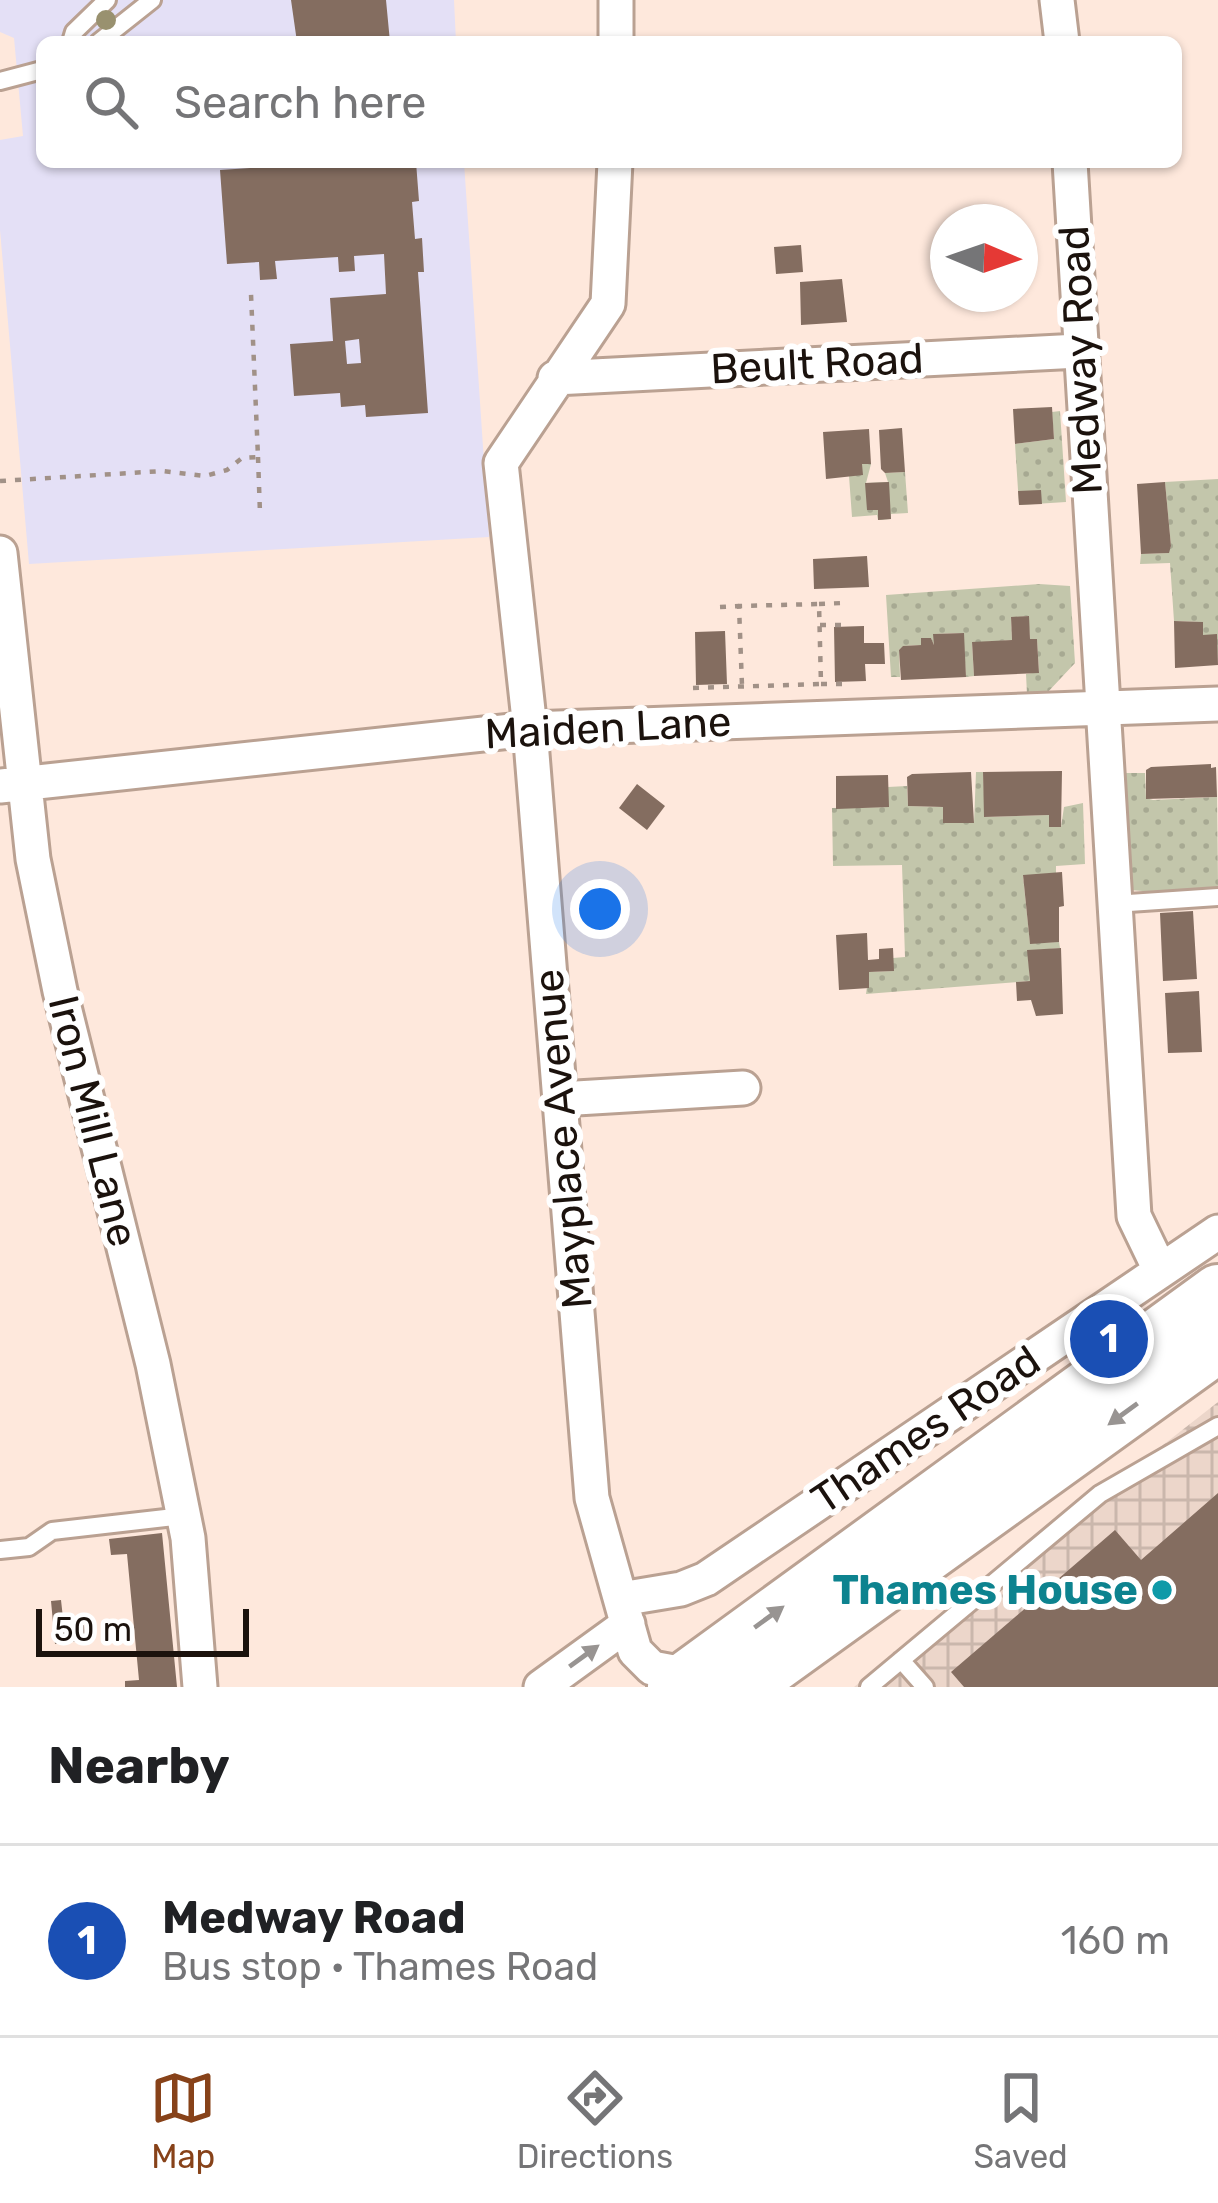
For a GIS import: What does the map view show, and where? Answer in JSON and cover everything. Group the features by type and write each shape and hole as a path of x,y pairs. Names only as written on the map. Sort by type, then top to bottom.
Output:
{"main road":[{"name":"Thames Road","path":"682,1681 1218,1292"},
{"path":"743,1687 1218,1346"}],"street":[{"path":"616,0 616,36"},
{"path":"1057,0 1061,36"},
{"name":"Mayplace Avenue","path":"615,168 608,304 501,463 530,728 592,1498 635,1651 652,1668 682,1681"},
{"name":"Medway Road","path":"1070,168 1134,1216 1160,1270"},
{"name":"Beult Road","path":"555,379 1078,350"},
{"name":"Iron Mill Lane","path":"0,554 13,784 131,1271 183,1516 200,1687"},
{"name":"Maiden Lane","path":"13,784 530,728 1218,704"},
{"path":"560,1099 742,1088"},
{"name":"Thames Road","path":"541,1687 624,1611 706,1579 1218,1232"}],"lane":[{"path":"73,36 107,0"},
{"path":"107,36 152,0"},
{"path":"0,81 36,72"},
{"path":"1114,904 1218,897"},
{"path":"869,1687 1100,1494 1218,1426"},
{"path":"0,1550 29,1547 52,1531 183,1516"},
{"path":"901,1660 925,1687"}],"path":[{"path":"251,294 260,512"},
{"path":"0,481 163,471 205,476 226,470 242,458 258,457"},
{"path":"719,607 842,603"},
{"path":"819,604 821,684"},
{"path":"740,606 742,686"},
{"path":"819,626 844,625"},
{"path":"693,688 866,683"}],"shaded area":[{"path":"0,0 454,0 456,36 36,36 36,168 464,168 489,537 29,564 0,230 0,140 23,136 14,38 0,32"},
{"path":"1218,1402 1218,1687 854,1687"}],"green space":[{"path":"1060,411 1066,502 1019,505 1015,444 1054,439 1052,412"},
{"path":"862,464 871,464 866,483 888,482 885,473 905,472 908,513 878,520 877,515 852,517 849,476"},
{"path":"1218,479 1218,665 1216,635 1203,635 1202,622 1174,621 1170,563 1140,564 1141,554 1168,553 1171,546 1165,482"},
{"path":"1070,586 1075,663 1046,694 1027,694 1026,674 1039,672 1037,639 1030,639 1028,616 1011,618 1012,640 972,643 974,676 966,677 963,633 934,634 934,645 931,638 922,638 921,645 904,646 899,650 900,677 891,677 886,595"},
{"path":"976,772 983,772 985,817 1049,815 1061,827 1064,807 1083,803 1085,864 1023,876 1030,943 1059,942 1060,948 1028,951 1030,981 866,994 869,972 893,971 893,958 905,957 902,865 833,866 832,808 888,807 888,787 907,786 908,806 943,807 944,823 974,823"},
{"path":"1121,773 1145,773 1146,798 1153,800 1217,797 1218,887 1129,890"}],"building":[{"path":"291,0 386,0 389,36 296,36"},
{"path":"416,168 419,201 412,202 415,239 422,238 424,272 418,272 428,413 366,417 365,405 341,407 340,393 294,396 290,344 333,341 330,298 386,294 384,254 354,256 355,271 339,272 338,257 275,261 277,279 260,280 259,262 227,264 220,170","holes":["359,339 361,363 347,364 345,341"]},
{"path":"801,245 803,272 776,274 774,247"},
{"path":"842,279 847,322 801,325 800,282"},
{"path":"1052,407 1054,439 1015,444 1013,409"},
{"path":"902,428 905,472 885,473 879,430"},
{"path":"869,429 871,464 862,464 863,475 826,479 823,432"},
{"path":"889,482 891,519 878,520 878,510 867,510 865,483"},
{"path":"1165,482 1169,553 1141,554 1137,484"},
{"path":"1041,490 1042,504 1019,505 1018,491"},
{"path":"867,556 869,587 814,589 813,559"},
{"path":"1029,616 1030,639 1037,639 1039,673 974,676 972,642 1012,640 1011,617"},
{"path":"1174,621 1203,622 1203,635 1217,634 1218,665 1175,668"},
{"path":"864,626 864,643 884,643 885,664 865,664 866,681 835,682 834,627"},
{"path":"725,631 727,684 696,685 695,632"},
{"path":"964,633 966,677 901,680 899,650 903,646 921,645 921,638 931,638 934,645 933,634"},
{"path":"1151,767 1216,767 1217,797 1146,799 1146,770"},
{"path":"1062,771 1061,827 1049,827 1049,815 984,817 983,772"},
{"path":"971,772 974,823 943,823 943,807 908,806 907,777 912,774"},
{"path":"888,775 889,807 836,809 836,776"},
{"path":"637,784 665,806 647,830 619,808"},
{"path":"1062,872 1059,942 1030,944 1023,875"},
{"path":"1193,911 1197,979 1163,981 1160,913"},
{"path":"867,933 868,960 879,959 879,949 893,948 894,971 869,972 869,988 839,990 836,935"},
{"path":"1061,948 1063,1014 1036,1016 1031,1000 1017,1001 1016,982 1030,981 1027,950"},
{"path":"1199,991 1202,1052 1168,1053 1165,993"},
{"name":"Thames House","path":"1218,1493 1218,1687 964,1687 951,1672 1036,1599 1028,1590 1042,1578 1050,1586 1115,1530 1141,1560"},
{"path":"162,1533 177,1687 125,1687 125,1681 139,1680 127,1554 111,1555 109,1539"},
{"path":"61,1600 64,1627 84,1625 85,1640 55,1644 51,1601"}],"place":[{"name":"Medway Road","path":"1109,1339"},
{"name":"Thames House","path":"1162,1590"}]}
